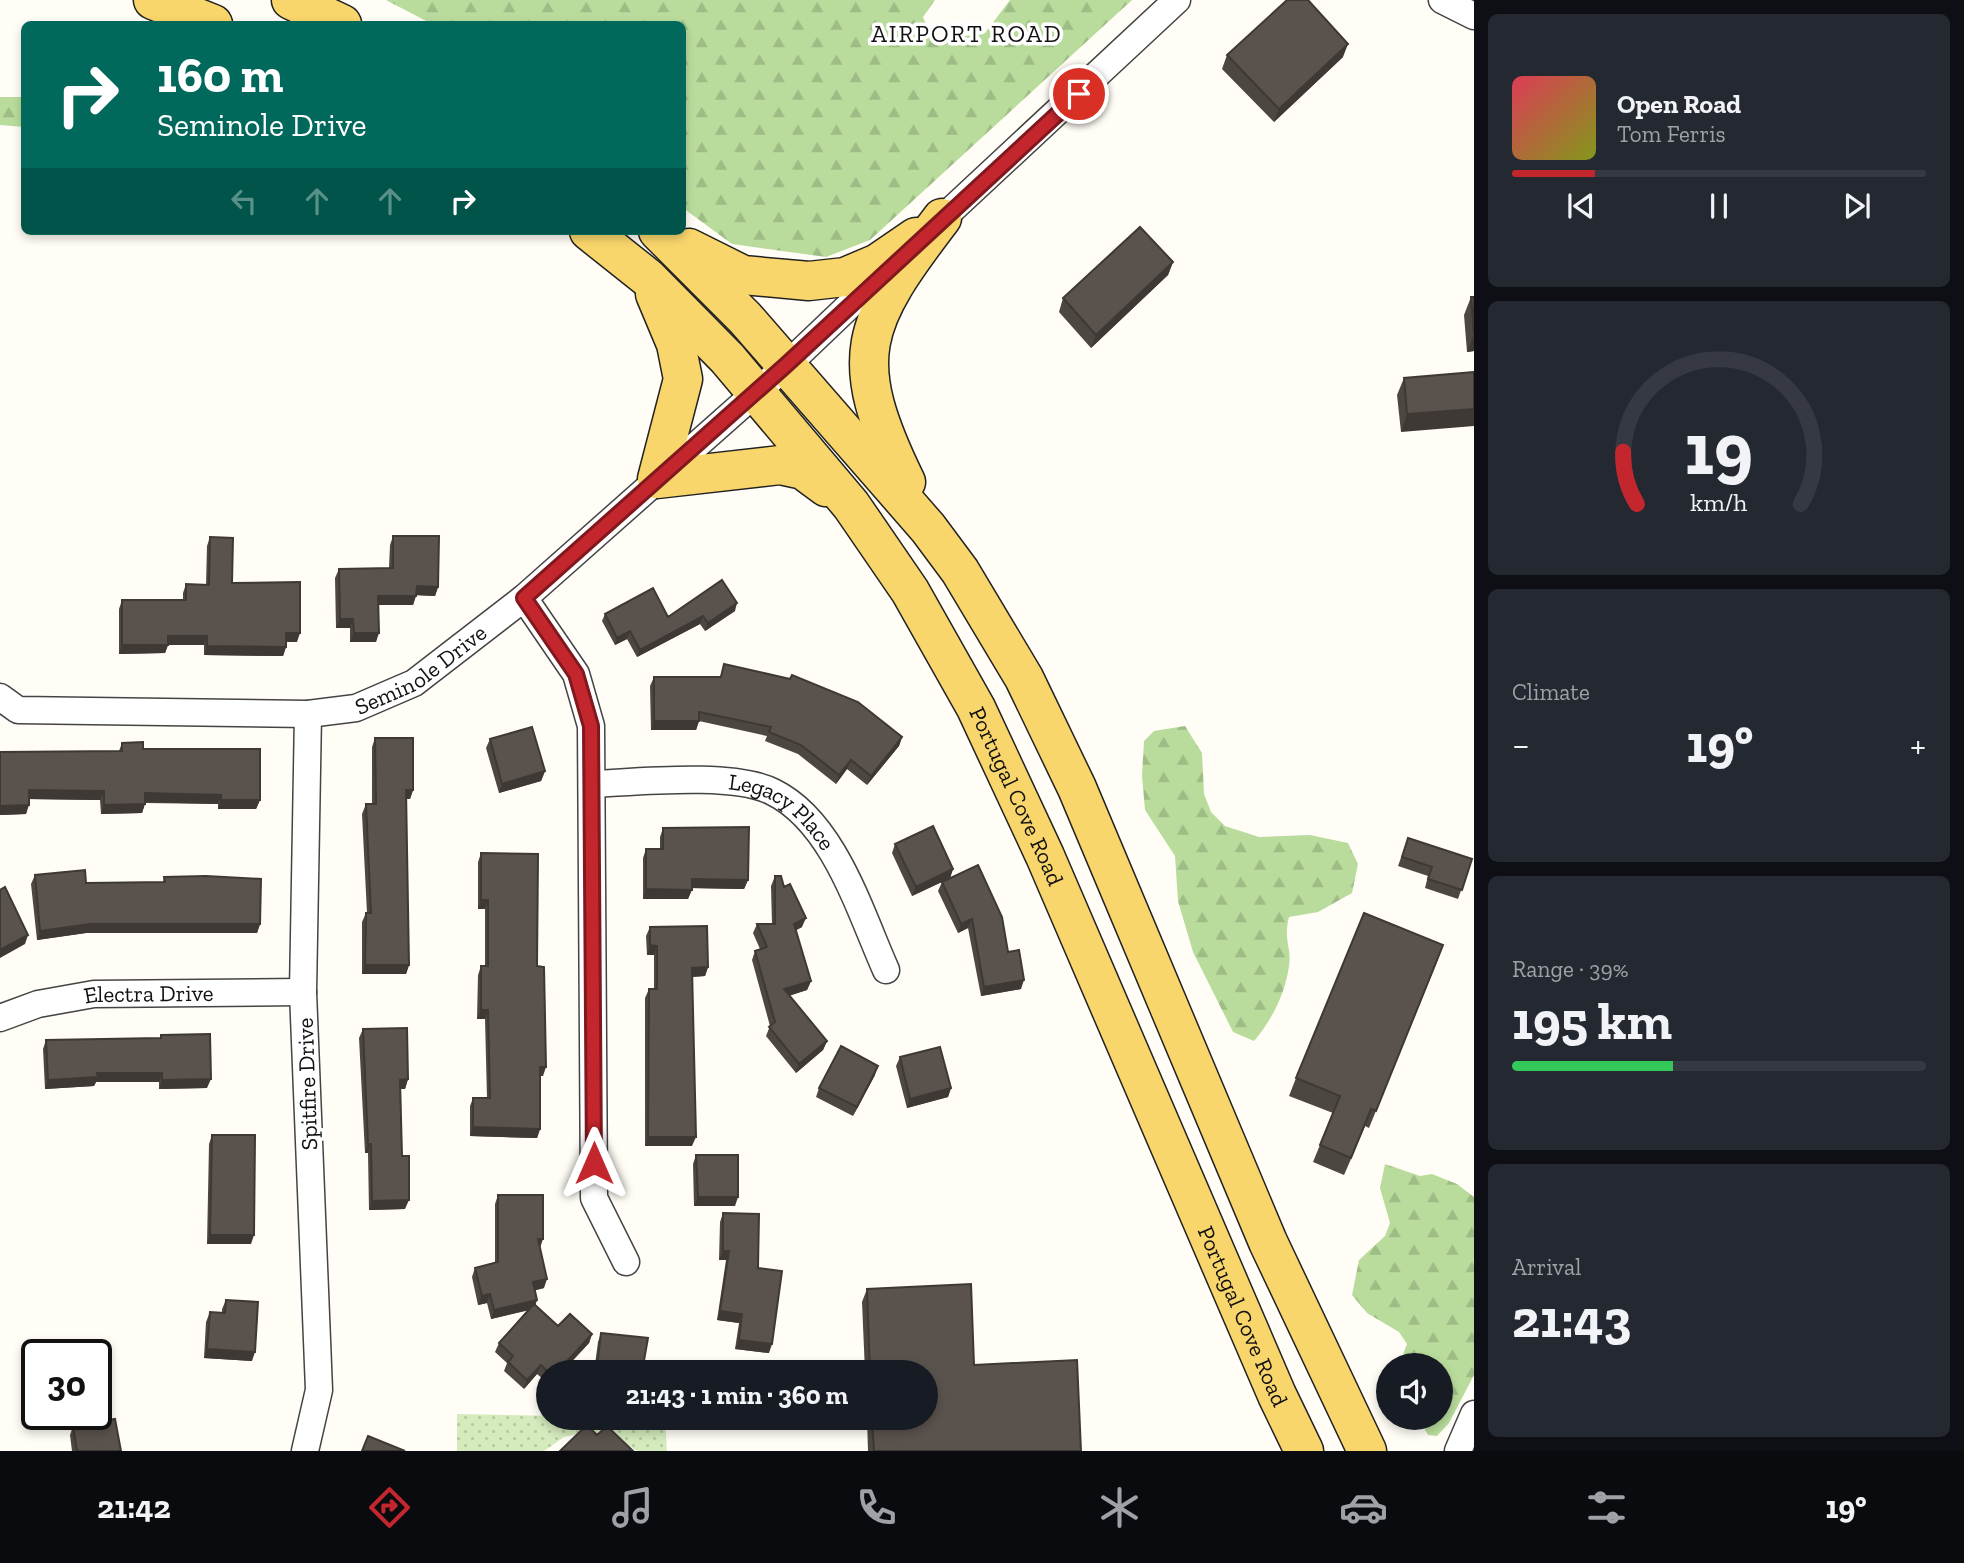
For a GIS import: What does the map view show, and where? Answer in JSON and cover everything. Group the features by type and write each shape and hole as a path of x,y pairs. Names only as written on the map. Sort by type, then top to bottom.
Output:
{"main road":[{"path":"153,0 206,21"},
{"path":"291,0 336,21"},
{"path":"665,235 743,275 809,281 845,277 878,263 942,218"},
{"path":"928,528 881,431 868,366 876,316 897,277 942,218"},
{"name":"Portugal Cove Road","path":"594,235 648,278 690,317 851,505 910,592 976,708 1045,856 1277,1395 1304,1451"},
{"path":"662,235 786,365 928,528 960,571 1024,678 1052,733 1268,1242 1367,1451"},
{"path":"648,278 671,327 683,379 657,479 780,465 803,470 851,505"}],"street":[{"name":"Seminole Drive","path":"0,697 18,710 308,715 356,708 414,683 524,598 786,365 1177,0"},
{"path":"1441,0 1474,16"},
{"path":"524,598 559,648 584,693 591,726 594,1198 626,1262"},
{"name":"Spitfire Drive","path":"305,1451 319,1390 303,992 308,715"},
{"name":"Legacy Place","path":"592,783 733,782 772,791 814,824 835,856 886,970"},
{"name":"Electra Drive","path":"0,1018 45,1003 94,995 303,992"},
{"path":"1458,1451 1474,1414"}],"green space":[{"path":"386,0 935,0 923,17 930,34 946,39 985,33 1010,0 1132,0 870,240 826,257 732,244 686,210 686,21 426,21"},
{"path":"0,97 21,97 21,127 0,125"},
{"path":"1185,726 1202,753 1204,794 1211,812 1225,826 1259,837 1310,835 1348,843 1358,864 1352,893 1318,912 1289,917 1287,932 1290,960 1284,987 1272,1015 1254,1041 1233,1032 1193,952 1178,901 1175,856 1145,810 1142,776 1144,741 1154,731"},
{"path":"1385,1164 1420,1176 1432,1174 1457,1184 1474,1197 1474,1375 1453,1415 1453,1353 1404,1353 1407,1344 1399,1332 1367,1313 1352,1295 1359,1260 1385,1236 1390,1223 1380,1188"},
{"path":"457,1414 536,1416 536,1430 666,1430 667,1451 637,1451 612,1435 587,1432 564,1437 544,1451 457,1451"},
{"path":"1425,1430 1443,1430 1437,1436 1428,1435"}],"building":[{"path":"1287,0 1308,0 1348,44 1279,109 1227,55"},
{"path":"1140,227 1173,262 1096,335 1063,298"},
{"path":"1471,297 1474,297 1474,334"},
{"path":"1474,372 1474,409 1407,414 1404,378"},
{"path":"393,536 439,536 438,587 417,586 416,596 378,596 379,633 354,633 353,619 340,619 339,569 393,568"},
{"path":"210,537 233,538 232,583 300,582 300,633 286,633 286,647 207,646 207,636 168,636 168,645 122,645 122,600 186,600 186,584 209,585"},
{"path":"722,580 737,603 708,623 703,616 640,650 630,631 617,638 605,614 653,588 668,617"},
{"path":"724,664 790,679 792,675 858,702 902,737 871,776 851,760 839,775 801,745 769,732 771,727 699,712 699,721 654,721 654,677 721,677"},
{"path":"532,727 545,771 502,784 490,739"},
{"path":"375,738 413,738 413,790 406,790 409,965 365,965 366,913 371,913 366,804 376,804"},
{"path":"143,742 143,749 260,749 260,800 221,800 221,795 145,793 145,804 104,805 104,791 29,790 29,805 0,806 0,752 122,751 122,743"},
{"path":"933,826 953,869 916,887 895,844"},
{"path":"749,827 748,880 692,879 692,890 646,889 646,849 663,849 663,828"},
{"path":"1408,838 1472,859 1462,890 1428,879 1432,867 1402,857"},
{"path":"481,853 538,854 537,966 544,967 546,1067 540,1067 540,1129 473,1127 473,1098 490,1098 488,1010 481,1010 481,966 488,966 488,900 481,900"},
{"path":"978,865 1002,917 1008,952 1019,950 1024,980 984,987 972,919 961,924 942,882"},
{"path":"85,870 86,883 165,882 164,877 206,876 261,879 260,924 90,924 40,931 35,875"},
{"path":"775,876 781,876 784,887 790,884 806,918 794,924 811,981 784,989 827,1041 799,1064 769,1027 775,1022 755,951 767,947 757,924 775,924"},
{"path":"5,887 28,935 0,950 0,890"},
{"path":"1364,913 1443,945 1376,1111 1371,1109 1351,1158 1320,1145 1340,1096 1296,1078"},
{"path":"707,926 708,967 692,968 696,1137 648,1137 649,989 657,989 657,946 650,945 650,927"},
{"path":"407,1028 408,1079 400,1080 402,1156 409,1156 409,1200 372,1201 363,1029"},
{"path":"210,1034 211,1079 162,1080 162,1073 97,1073 98,1077 48,1080 46,1040 161,1038 161,1035"},
{"path":"841,1046 878,1066 857,1107 819,1088"},
{"path":"940,1047 951,1088 910,1099 900,1057"},
{"path":"212,1135 255,1135 254,1235 210,1235"},
{"path":"696,1155 738,1155 738,1197 698,1197"},
{"path":"498,1195 543,1195 543,1239 538,1239 547,1279 533,1282 537,1300 494,1310 490,1294 482,1296 475,1268 498,1262"},
{"path":"723,1213 759,1214 758,1268 782,1271 772,1344 739,1340 742,1314 720,1311 729,1251 723,1251"},
{"path":"971,1284 974,1365 1077,1360 1081,1451 874,1451 873,1430 938,1430 938,1360 870,1360 867,1289"},
{"path":"226,1300 258,1302 255,1352 207,1349 210,1312 225,1313"},
{"path":"534,1304 558,1326 570,1314 592,1334 568,1360 536,1360 536,1370 527,1380 508,1362 513,1356 499,1343"},
{"path":"601,1333 648,1338 644,1360 598,1360"},
{"path":"115,1419 121,1451 77,1451 74,1430 112,1430 112,1420"},
{"path":"582,1430 592,1430 597,1435 603,1430 611,1430 633,1451 560,1451"},
{"path":"368,1436 405,1451 362,1451"}],"district":[{"name":"AIRPORT ROAD","path":"967,34"}],"route":[{"path":"594,1163 591,726 584,693 576,674 524,598 786,365 1079,94"}]}
